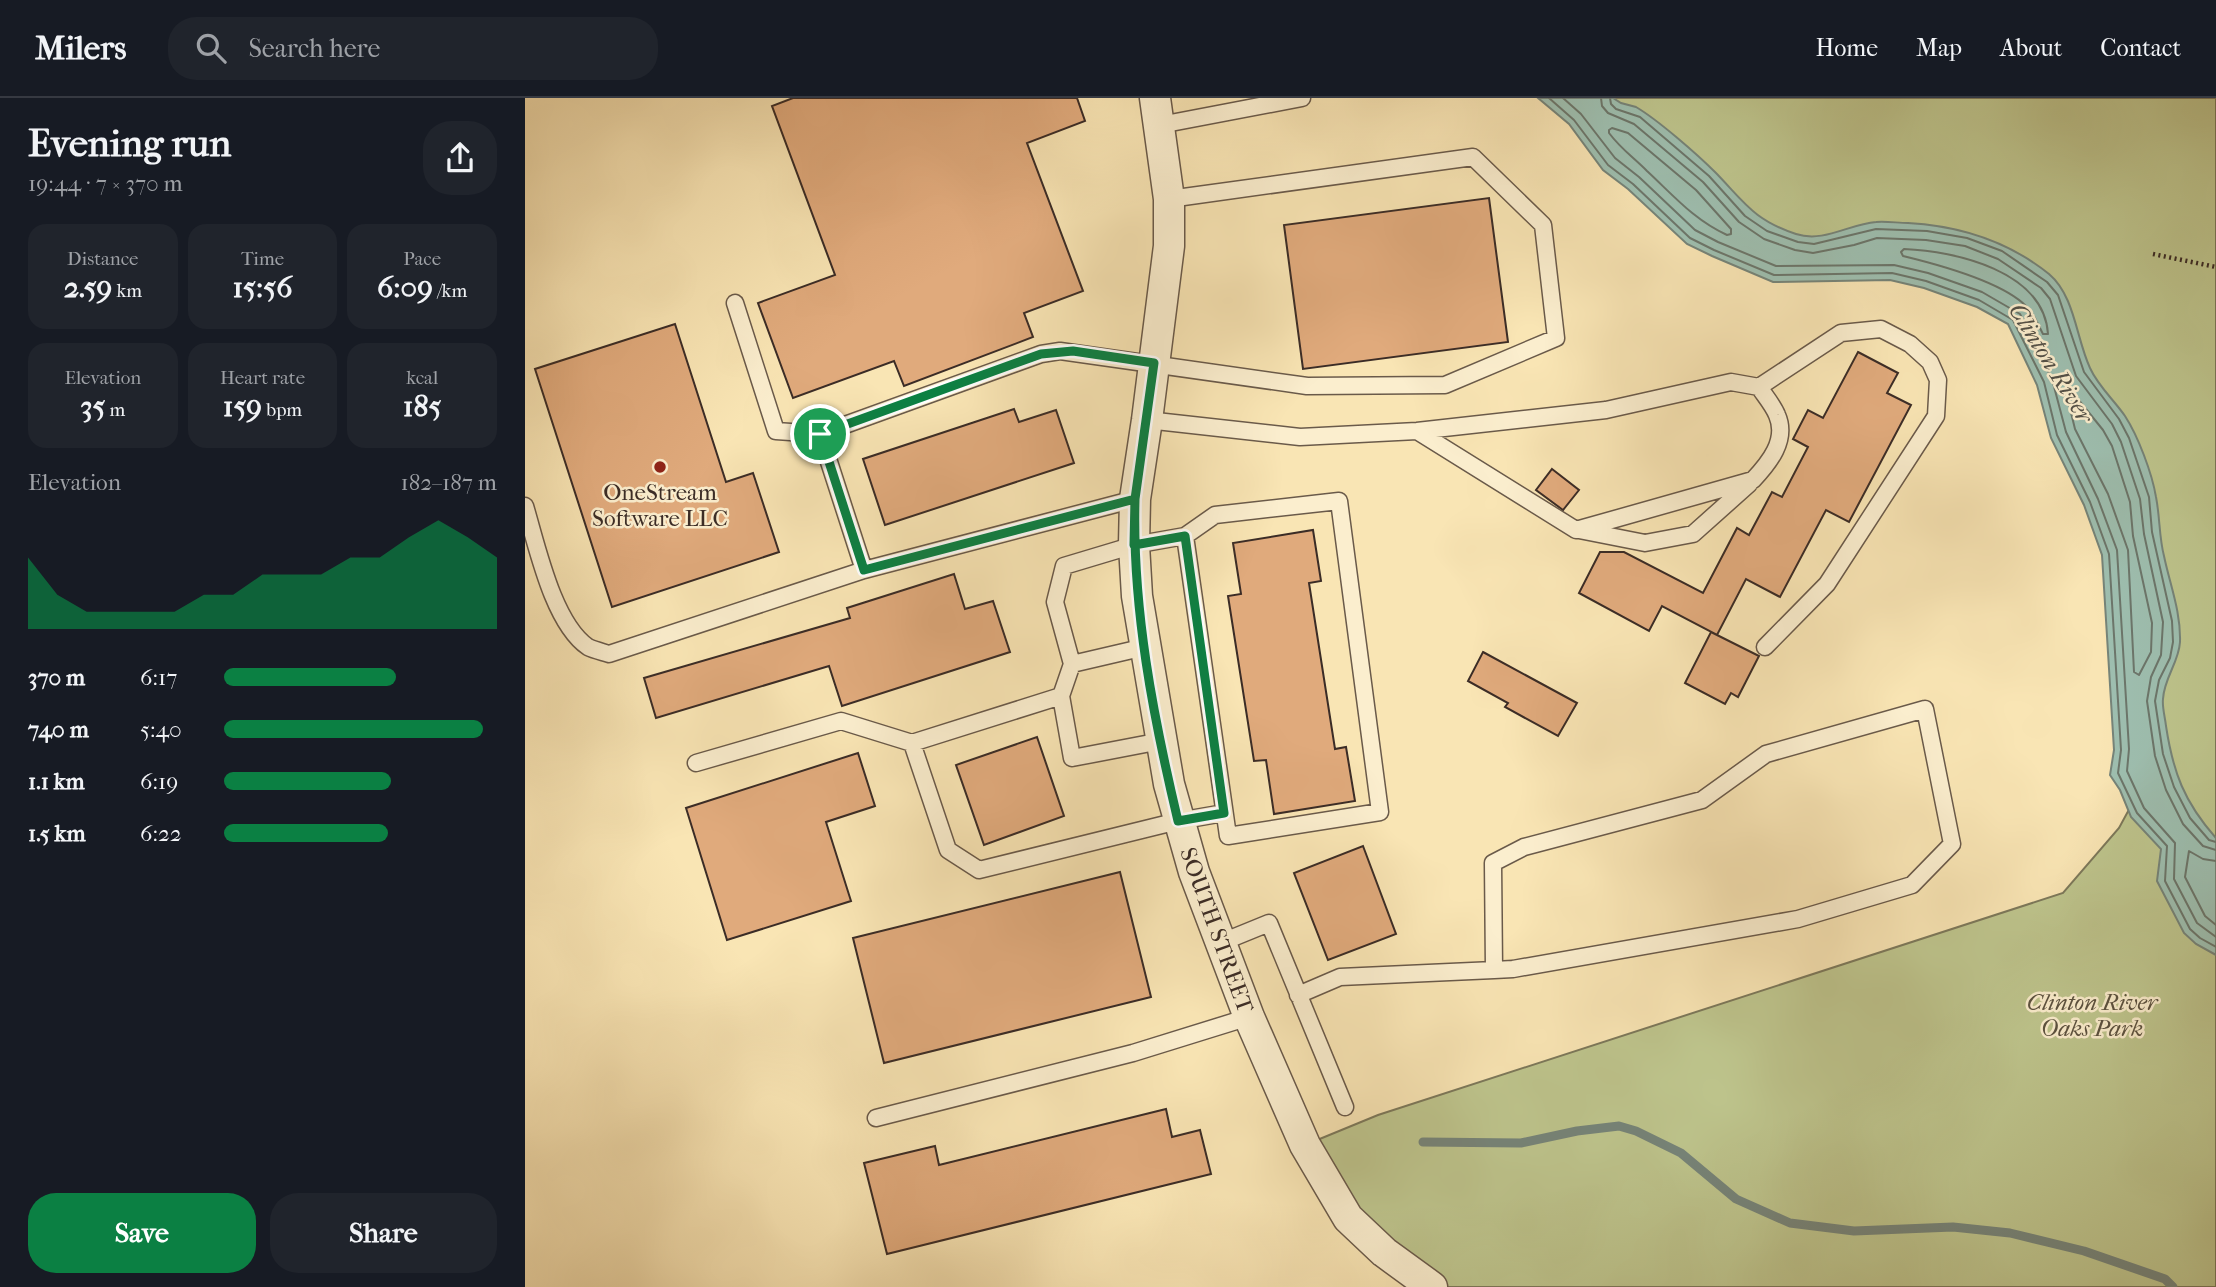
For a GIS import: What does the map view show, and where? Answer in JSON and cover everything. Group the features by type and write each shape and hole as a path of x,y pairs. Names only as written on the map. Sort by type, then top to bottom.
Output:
{"street":[{"name":"SOUTH STREET","path":"1157,111 1169,199 1169,246 1135,499 1134,545 1137,596 1145,647 1178,821 1194,872 1249,1017 1305,1145 1348,1218 1384,1252 1432,1287"}],"lane":[{"path":"1157,111 1302,98"},
{"path":"735,303 776,431 820,434 1041,354 1073,351 1307,386 1445,385 1556,338 1543,225 1473,158 1169,199"},
{"path":"1147,421 1300,437 1417,431 1606,410 1731,382 1759,387 1841,333 1881,329 1910,345 1930,362 1938,380 1936,415 1835,573 1765,647"},
{"path":"1417,431 1576,530 1644,543 1693,534 1770,462 1777,449 1780,433 1778,416 1759,387"},
{"path":"820,434 864,570"},
{"path":"1576,530 1753,480"},
{"path":"525,506 553,599 569,626 588,647 609,654 864,570 1135,499"},
{"path":"1161,741 1072,758 1061,696 1072,664 1055,602 1064,566 1134,545 1185,536 1215,515 1339,501 1380,812 1228,836 1185,536"},
{"path":"1072,664 1145,647"},
{"path":"696,763 841,721 912,743 1061,696"},
{"path":"1298,995 1340,977 1494,970 1526,967 1798,919 1912,885 1952,845 1925,709 1766,754 1702,800 1524,847 1493,863 1494,970"},
{"path":"912,743 948,850 979,870 1178,821 1224,813"},
{"path":"1220,943 1269,923 1345,1107"},
{"path":"876,1118 1133,1053 1249,1017"}],"path":[{"path":"2153,254 2216,267"}],"green space":[{"name":"Clinton River Oaks Park","path":"1563,98 2216,98 2216,1287 1433,1287 1384,1252 1305,1145 1378,1115 2063,893 2119,828 2145,780 2092,465 2000,306 1853,261 1782,263"}],"water":[{"name":"Clinton River","path":"1538,98 1613,98 1636,107 1688,147 1760,216 1796,234 1826,235 1866,223 1880,222 1947,228 2000,244 2033,262 2058,283 2070,306 2090,368 2130,424 2154,487 2162,549 2180,631 2179,649 2164,691 2163,709 2176,772 2188,799 2216,838 2216,955 2196,944 2184,933 2157,881 2161,849 2131,817 2120,790 2110,775 2114,750 2102,555 2084,505 2051,438 2037,385 2008,324 1977,307 1924,288 1890,280 1773,282 1687,244 1628,189 1603,170 1569,124"}],"building":[{"path":"793,98 1077,98 1085,121 1027,143 1083,291 1024,313 1033,337 904,386 894,361 793,398 758,303 835,275 772,106"},
{"path":"1489,198 1508,342 1303,369 1284,225"},
{"path":"675,324 726,482 753,473 779,552 612,607 535,369"},
{"path":"1858,352 1898,373 1887,393 1911,405 1849,522 1826,510 1780,597 1746,579 1717,635 1662,606 1649,631 1579,593 1600,552 1624,552 1703,593 1737,528 1749,535 1772,492 1782,497 1808,447 1793,439 1808,410 1823,418"},
{"path":"1014,409 1019,422 1056,410 1074,463 885,525 863,459"},
{"path":"1552,469 1579,490 1563,510 1536,490"},
{"path":"1313,530 1321,581 1309,583 1335,749 1346,747 1355,801 1274,814 1266,760 1254,761 1228,596 1241,594 1233,543"},
{"path":"954,574 965,609 993,601 1010,652 842,706 829,666 656,718 644,678 850,618 847,608"},
{"path":"1711,632 1759,656 1738,697 1731,693 1725,704 1685,683"},
{"path":"1483,652 1577,703 1558,736 1505,707 1508,703 1468,681"},
{"path":"1037,737 1064,816 984,845 956,765"},
{"path":"858,753 875,806 826,822 851,901 727,940 686,808"},
{"path":"1363,846 1396,934 1328,960 1294,873"},
{"path":"1120,872 1151,997 884,1063 853,938"},
{"path":"1166,1109 1172,1137 1200,1130 1211,1174 887,1254 864,1163 935,1146 939,1165"}],"waterway":[{"path":"1423,1142 1521,1143 1577,1131 1619,1126 1636,1131 1681,1153 1736,1199 1790,1223 1854,1231 1953,1227 2010,1233 2084,1251 2165,1279 2173,1287"}],"place":[{"name":"OneStream Software LLC","path":"660,467"}],"route":[{"path":"820,434 864,570 1135,499 1134,545 1137,596 1161,741 1178,821 1224,813 1185,536 1134,545 1135,499 1154,363 1073,351 1041,354 820,434"}]}
